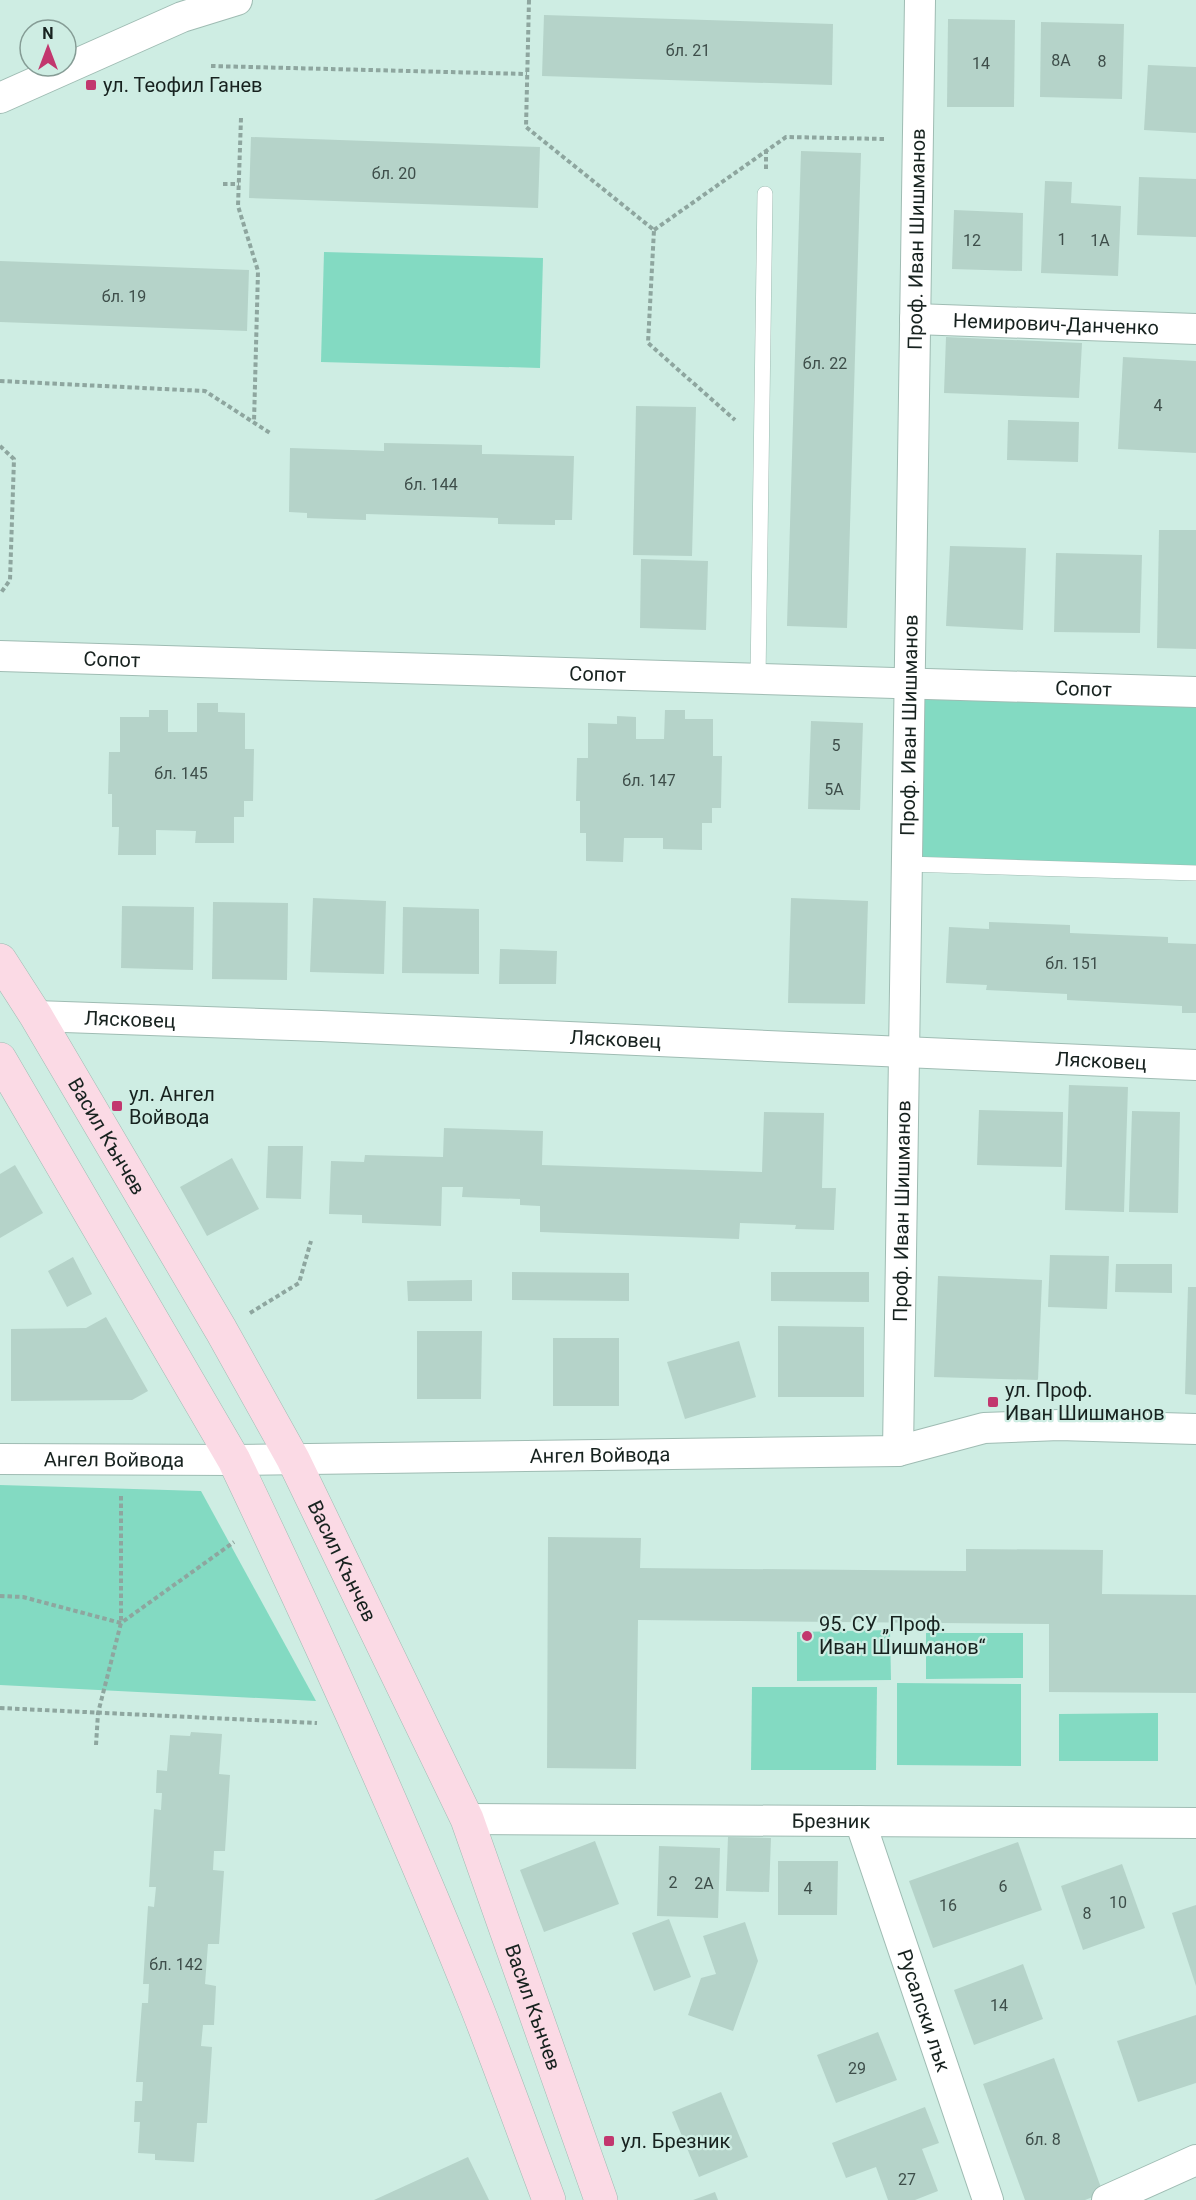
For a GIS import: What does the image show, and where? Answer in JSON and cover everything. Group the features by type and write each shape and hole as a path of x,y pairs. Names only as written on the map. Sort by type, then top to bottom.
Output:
{"street":[{"path":"0,98 182,17 237,0"},
{"name":"Проф. Иван Шишманов","path":"898,1451 920,0"},
{"name":"Немирович-Данченко","path":"915,319 1196,329"},
{"name":"Сопот","path":"0,656 1196,692"},
{"name":"Васил Кънчев","path":"0,960 36,1016 221,1330 293,1459 467,1819 602,2200"},
{"name":"Лясковец","path":"36,1016 321,1026 1196,1065"},
{"path":"0,1059 234,1460 358,1725 477,2008 549,2200"},
{"name":"Ангел Войвода","path":"0,1460 234,1460 898,1451 984,1428 1059,1425 1196,1429"},
{"name":"Брезник","path":"467,1819 1196,1823"},
{"name":"Русалски лък","path":"860,1821 987,2200"},
{"path":"1107,2200 1196,2160"}],"lane":[{"path":"758,679 765,194"},
{"path":"907,864 1196,873"}],"path":[{"path":"529,0 526,127 654,230"},
{"path":"211,66 527,74"},
{"path":"241,118 238,206 258,271 254,422"},
{"path":"654,230 786,138 918,139"},
{"path":"223,184 239,184"},
{"path":"654,230 648,343 762,445"},
{"path":"0,381 205,391 270,433"},
{"path":"0,446 14,459 10,580 0,594"},
{"path":"221,1330 299,1283 311,1241"},
{"path":"96,1745 98,1713 121,1623 122,1460"},
{"path":"121,1623 263,1522"},
{"path":"0,1596 23,1597 121,1623"},
{"path":"0,1708 358,1725"}],"green space":[{"path":"324,252 543,258 540,368 321,362"},
{"path":"910,682 1196,692 1196,873 907,864"},
{"path":"0,1485 201,1491 316,1701 0,1685"},
{"path":"890,1630 891,1680 797,1681 797,1632"},
{"path":"926,1633 1023,1633 1023,1678 926,1679"},
{"path":"897,1683 1021,1684 1021,1766 897,1765"},
{"path":"752,1687 877,1687 876,1770 751,1770"},
{"path":"1158,1713 1158,1761 1059,1761 1059,1714"}],"building":[{"path":"544,15 833,24 832,85 542,76"},
{"path":"948,19 1015,20 1014,107 947,107"},
{"path":"1041,22 1124,24 1122,99 1040,97"},
{"path":"1148,65 1196,67 1196,133 1144,130"},
{"path":"251,137 540,147 538,208 249,198"},
{"path":"801,151 861,153 847,628 787,626"},
{"path":"1139,177 1196,179 1196,237 1137,235"},
{"path":"1045,181 1072,182 1071,203 1121,206 1118,276 1041,273"},
{"path":"954,210 1023,213 1022,271 952,269"},
{"path":"0,261 249,270 247,331 0,322"},
{"path":"946,337 1082,343 1079,398 944,393"},
{"path":"1123,357 1196,361 1196,453 1118,449"},
{"path":"636,406 696,407 692,556 633,555"},
{"path":"1008,420 1079,422 1078,462 1007,460"},
{"path":"384,443 482,445 482,454 574,456 572,520 555,520 555,525 498,524 498,518 366,514 366,520 307,518 307,513 289,512 290,448 384,451"},
{"path":"1159,530 1196,530 1196,649 1157,648"},
{"path":"950,546 1026,548 1023,630 946,626"},
{"path":"1056,553 1142,555 1140,633 1054,632"},
{"path":"641,559 708,561 706,630 640,628"},
{"path":"197,703 218,703 218,712 245,713 245,749 254,749 253,801 244,801 244,817 234,817 234,843 195,843 196,831 156,830 156,855 118,855 119,827 112,827 112,794 108,794 109,752 120,752 120,717 149,717 149,710 168,710 168,732 197,732"},
{"path":"665,710 685,710 685,719 713,719 713,756 722,756 721,808 712,808 712,823 702,823 702,850 663,849 663,838 624,838 623,862 586,861 586,833 580,833 580,801 576,801 577,758 588,758 588,723 617,724 617,716 636,717 636,739 664,739"},
{"path":"811,721 863,723 860,810 808,809"},
{"path":"313,898 386,901 384,974 310,972"},
{"path":"791,898 868,901 865,1004 788,1003"},
{"path":"213,902 288,903 287,980 212,979"},
{"path":"122,906 194,907 193,970 121,968"},
{"path":"403,907 479,909 479,974 402,973"},
{"path":"989,922 1070,925 1070,933 1168,937 1168,943 1196,944 1196,1013 1182,1013 1182,1006 1067,1000 1067,994 986,990 987,985 946,983 949,927 989,929"},
{"path":"500,949 557,951 556,984 499,984"},
{"path":"1069,1085 1128,1087 1124,1212 1065,1210"},
{"path":"979,1110 1063,1112 1062,1167 977,1165"},
{"path":"1132,1111 1180,1112 1178,1213 1129,1212"},
{"path":"764,1112 824,1113 822,1188 836,1188 834,1230 795,1229 796,1225 740,1223 739,1239 540,1232 540,1206 520,1205 520,1199 462,1197 463,1187 442,1187 441,1226 362,1223 362,1215 329,1214 331,1161 364,1162 365,1155 443,1157 444,1128 543,1131 542,1165 762,1172"},
{"path":"268,1146 303,1146 301,1199 266,1198"},
{"path":"232,1158 259,1209 207,1236 180,1187"},
{"path":"15,1165 43,1213 0,1238 0,1174"},
{"path":"1050,1255 1109,1256 1107,1309 1048,1307"},
{"path":"73,1257 92,1294 67,1307 48,1271"},
{"path":"1116,1264 1172,1264 1172,1293 1115,1292"},
{"path":"512,1272 629,1273 629,1301 512,1300"},
{"path":"771,1272 869,1272 869,1302 771,1301"},
{"path":"938,1276 1042,1280 1038,1380 934,1377"},
{"path":"472,1280 472,1301 408,1301 407,1281"},
{"path":"1188,1287 1196,1287 1196,1395 1185,1394"},
{"path":"106,1317 148,1391 132,1400 11,1401 11,1329 86,1328"},
{"path":"778,1326 864,1327 864,1397 778,1397"},
{"path":"417,1331 482,1331 481,1399 417,1399"},
{"path":"553,1338 619,1338 619,1406 553,1406"},
{"path":"739,1341 756,1397 685,1419 667,1362"},
{"path":"548,1537 641,1538 640,1568 966,1571 966,1549 1103,1550 1102,1594 1196,1595 1196,1693 1049,1692 1049,1624 638,1620 636,1769 547,1768"},
{"path":"191,1732 222,1734 219,1774 230,1775 225,1851 214,1851 213,1870 224,1871 219,1944 208,1944 205,1984 216,1986 214,2025 203,2025 201,2046 212,2047 207,2123 197,2123 194,2162 155,2160 155,2154 138,2153 140,2122 134,2122 135,2101 142,2101 143,2082 136,2082 142,2003 148,2003 149,1984 143,1984 148,1906 154,1907 156,1887 149,1887 154,1809 161,1810 162,1793 156,1793 157,1770 167,1771 170,1735 190,1736"},
{"path":"728,1837 771,1838 769,1892 726,1891"},
{"path":"595,1841 619,1904 544,1932 520,1870"},
{"path":"1018,1842 1042,1910 933,1948 909,1881"},
{"path":"659,1846 720,1848 718,1918 657,1916"},
{"path":"778,1861 838,1861 837,1915 778,1915"},
{"path":"1122,1864 1145,1928 1083,1950 1061,1886"},
{"path":"1196,1905 1196,1986 1172,1913"},
{"path":"669,1919 691,1977 654,1991 632,1933"},
{"path":"745,1922 758,1961 733,2031 688,2015 701,1978 716,1974 703,1936"},
{"path":"1023,1964 1043,2019 974,2045 954,1990"},
{"path":"1196,2015 1196,2083 1138,2102 1117,2041"},
{"path":"878,2032 897,2080 836,2103 817,2055"},
{"path":"1054,2058 1103,2193 1085,2200 1025,2200 983,2084"},
{"path":"721,2092 748,2157 699,2177 672,2112"},
{"path":"925,2107 939,2143 922,2149 938,2191 915,2200 888,2200 876,2167 846,2178 832,2143"},
{"path":"468,2157 489,2200 374,2200"},
{"path":"715,2192 718,2200 693,2200"}],"place":[{"name":"ул. Теофил Ганев","path":"91,85"},
{"name":"ул. Ангел Войвода","path":"117,1106"},
{"name":"ул. Проф. Иван Шишманов","path":"993,1402"},
{"name":"95. СУ „Проф. Иван Шишманов“","path":"807,1636"},
{"name":"ул. Брезник","path":"609,2141"}]}
